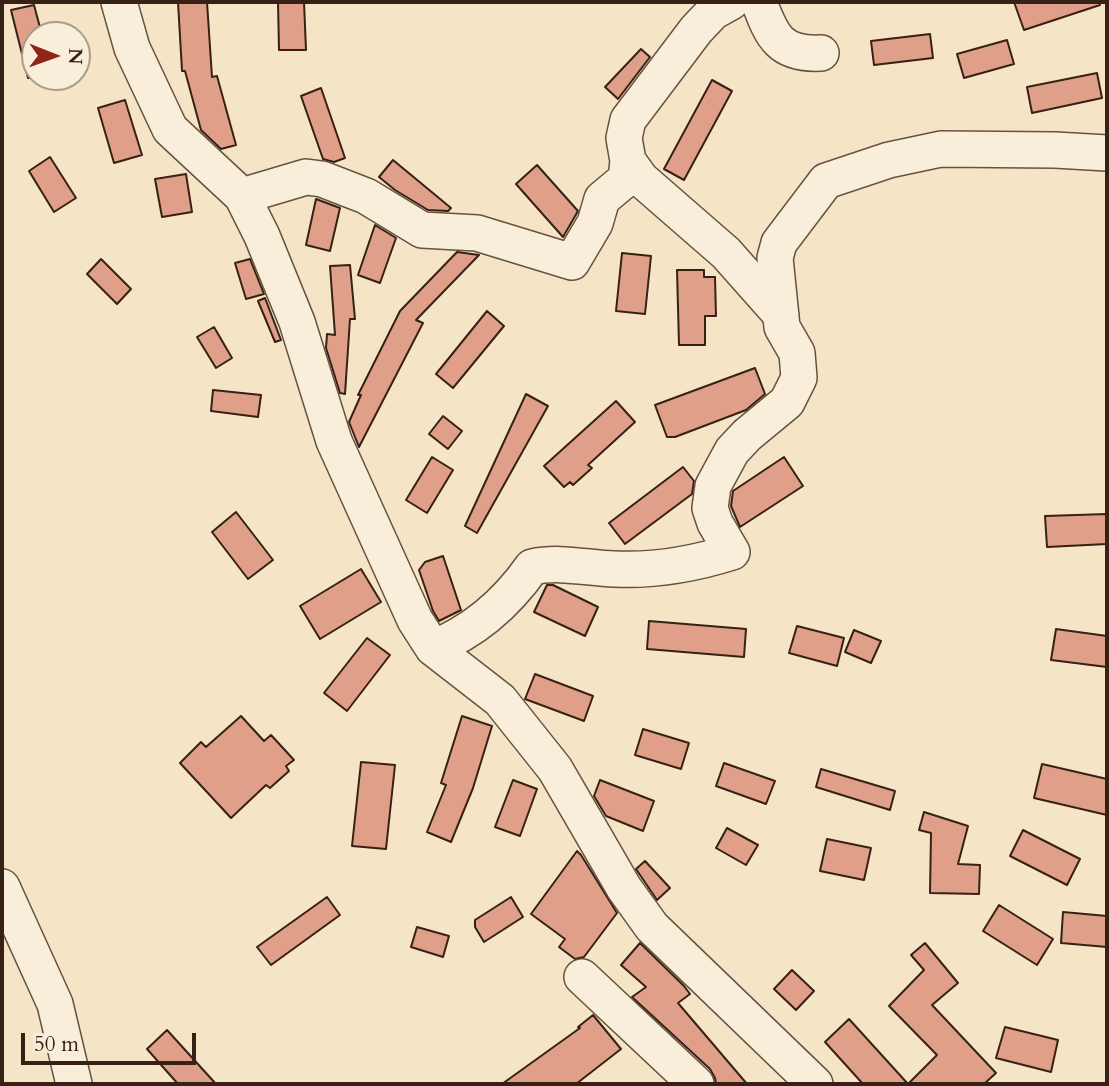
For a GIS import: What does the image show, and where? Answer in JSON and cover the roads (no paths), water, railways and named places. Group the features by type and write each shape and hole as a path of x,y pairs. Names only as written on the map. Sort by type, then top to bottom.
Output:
{"street":[{"path":"119,2 132,48 170,129 242,196 262,236 297,321 334,441 415,620 433,648 500,699 555,769 624,888 652,927 815,1084"},
{"path":"242,196 306,177 322,179 366,196 422,230 477,233 572,262 595,223 602,199 626,179 628,161 624,138 628,120 637,104 696,30 713,12 731,2"},
{"path":"760,2 771,30 782,44 793,52 821,53"},
{"path":"433,648 456,639 483,621 513,593 532,567 547,564 616,570 657,568 695,563 732,552 715,523 710,508 713,486 732,451 787,402 799,378 797,353 782,327 775,258 779,243 826,181 890,160 941,149 1107,153"},
{"path":"628,161 640,179 726,253 780,315"},
{"path":"2,887 55,1004 74,1084"},
{"path":"582,977 696,1084"}]}
